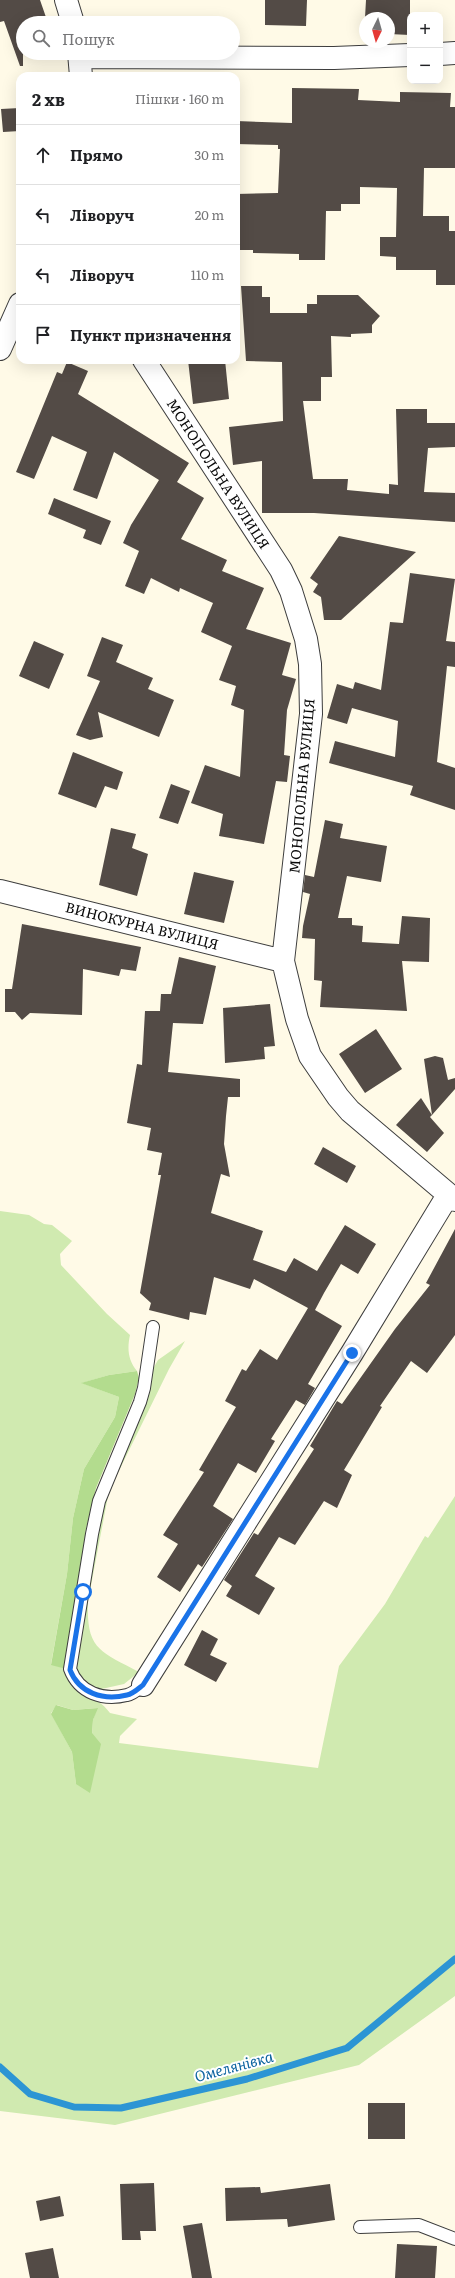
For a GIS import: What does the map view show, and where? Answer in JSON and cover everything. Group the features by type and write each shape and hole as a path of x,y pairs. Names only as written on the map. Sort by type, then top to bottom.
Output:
{"street":[{"path":"66,0 71,16"},
{"path":"443,54 455,53"},
{"path":"240,59 407,55"},
{"path":"80,62 207,60"},
{"path":"0,349 16,313"},
{"name":"МОНОПОЛЬНА ВУЛИЦЯ","path":"143,1685 352,1353 452,1198 350,1111 338,1097 310,1056 297,1019 283,961 311,714 310,664 306,640 291,591 281,570 147,364"},
{"name":"ВИНОКУРНА ВУЛИЦЯ","path":"0,891 283,961"}],"lane":[{"path":"143,1685 129,1695 95,1695 74,1680 70,1670 96,1514 105,1484 140,1402 144,1388 153,1327"},
{"path":"360,2227 418,2225 455,2239"}],"green space":[{"path":"0,1211 29,1215 44,1224 52,1225 72,1241 60,1254 61,1265 107,1314 130,1335 129,1354 137,1371 109,1375 82,1383 119,1397 115,1417 84,1469 73,1518 67,1574 51,1664 66,1669 70,1679 80,1691 104,1706 110,1713 137,1719 120,1736 119,1743 318,1768 339,1666 385,1604 425,1536 428,1538 455,1496 455,1996 359,2065 115,2125 0,2111","holes":["57,1705 73,1710 97,1708 93,1720 92,1734 76,1784 72,1752 51,1713"]},
{"path":"185,1341 169,1369 109,1491 88,1601 90,1630 98,1647 105,1653 139,1672 124,1684 97,1690 78,1679 76,1665 86,1590 107,1487 144,1402 154,1367 158,1360"},
{"path":"137,1371 139,1378 135,1394 96,1488 86,1529 66,1669 51,1665 67,1574 73,1518 84,1469 115,1417 119,1397 81,1383 109,1375"},
{"path":"56,1705 73,1710 98,1708 93,1720 92,1733 101,1744 90,1793 76,1784 72,1752 51,1714"}],"building":[{"path":"0,0 40,0 46,16 16,16 16,55 4,21 0,22"},
{"path":"265,0 307,0 306,26 265,25"},
{"path":"366,0 410,0 410,12 407,12 407,35 395,34 395,12 365,12"},
{"path":"18,60 23,60 23,66 20,66"},
{"path":"292,88 359,89 358,100 400,102 400,92 451,93 450,107 455,107 455,168 424,168 423,216 449,216 449,231 455,231 455,285 436,285 436,270 396,270 396,257 380,256 380,237 396,237 397,188 360,187 360,204 341,204 341,211 326,211 325,260 299,260 299,254 253,253 253,250 240,250 240,194 278,193 280,149 278,149 278,145 240,144 240,121 292,123"},
{"path":"16,108 16,131 3,132 1,109"},
{"path":"241,286 262,286 262,297 270,297 270,313 307,313 307,304 317,304 317,295 358,295 380,316 372,325 372,333 351,334 351,337 331,336 332,377 321,377 321,401 303,401 313,479 348,479 347,490 389,494 389,484 398,485 396,409 427,409 427,423 455,423 455,447 428,448 424,492 455,493 455,522 314,513 262,513 262,461 233,465 229,427 283,421 282,362 246,361"},
{"path":"66,364 72,364 88,371 78,394 189,463 177,482 204,498 181,539 227,560 222,571 264,588 246,629 291,643 282,675 296,679 287,710 284,755 290,756 287,782 276,781 264,844 219,836 223,814 191,803 205,765 240,777 244,710 231,705 236,686 219,680 232,646 201,632 213,603 180,588 179,592 151,578 144,594 125,586 139,551 123,543 131,525 159,480 114,452 97,499 73,490 87,452 52,436 34,479 16,472 57,372 62,374"},
{"path":"188,364 225,364 229,399 193,404"},
{"path":"54,498 111,521 101,545 83,538 86,530 48,514"},
{"path":"339,536 416,552 341,620 324,620 321,597 313,592 318,584 310,578"},
{"path":"410,573 455,579 446,641 455,642 455,667 447,666 437,762 455,768 455,810 410,795 413,786 329,763 335,741 395,757 398,721 352,708 347,724 327,718 337,684 353,689 355,682 381,690 390,622 403,623"},
{"path":"102,637 123,645 116,662 153,678 148,689 174,700 159,737 98,712 103,737 90,740 76,735 100,681 87,676"},
{"path":"34,641 64,654 49,689 19,676"},
{"path":"73,752 123,772 117,790 105,786 96,808 58,794"},
{"path":"171,784 190,791 178,824 159,818"},
{"path":"325,820 343,824 340,838 387,846 381,882 347,876 338,918 352,918 352,925 363,926 362,942 399,944 402,916 430,918 429,962 402,961 407,1011 320,1007 322,981 314,980 315,939 302,938 310,894 303,892 305,875 314,877"},
{"path":"111,828 136,834 132,848 148,854 137,896 99,885"},
{"path":"194,872 234,881 224,923 184,914"},
{"path":"22,924 141,947 136,971 121,969 119,976 83,969 82,1015 30,1013 22,1020 15,1012 5,1012 5,989 12,989"},
{"path":"179,957 216,966 203,1024 173,1023 168,1072 240,1079 240,1097 228,1097 226,1116 224,1144 230,1177 221,1174 211,1213 263,1231 253,1260 286,1272 294,1258 317,1271 345,1225 376,1244 358,1274 341,1264 324,1293 315,1310 342,1326 308,1384 315,1388 305,1405 296,1400 271,1439 275,1441 256,1473 238,1463 213,1506 233,1519 202,1567 198,1564 180,1592 157,1577 178,1544 163,1535 204,1472 199,1470 236,1407 225,1401 242,1369 246,1371 260,1349 277,1360 308,1308 254,1279 250,1289 214,1277 206,1315 190,1312 189,1320 149,1310 151,1303 140,1293 161,1175 158,1175 162,1153 147,1150 151,1128 127,1123 137,1064 142,1065 145,1011 160,1011 161,994 171,994"},
{"path":"270,1004 275,1046 264,1047 265,1059 225,1063 223,1008"},
{"path":"376,1029 402,1069 365,1093 339,1054"},
{"path":"435,1056 443,1058 448,1080 455,1078 455,1089 432,1115 424,1059"},
{"path":"421,1098 432,1115 430,1117 444,1133 427,1152 396,1125"},
{"path":"323,1147 356,1166 347,1183 314,1164"},
{"path":"455,1229 455,1335 427,1373 411,1361 380,1406 382,1407 344,1470 352,1475 337,1508 324,1501 295,1545 279,1537 255,1576 275,1588 259,1615 226,1596 232,1586 224,1580 254,1533 258,1535 314,1449 310,1446 337,1401 342,1404 395,1329 430,1285 426,1283"},
{"path":"202,1630 218,1639 210,1655 227,1663 216,1682 184,1665"},
{"path":"368,2103 405,2103 405,2139 368,2139"},
{"path":"154,2183 156,2231 140,2231 141,2240 122,2240 120,2184"},
{"path":"330,2184 335,2220 288,2227 287,2219 226,2221 225,2188 260,2187 261,2193"},
{"path":"60,2196 64,2216 40,2221 36,2201"},
{"path":"202,2223 212,2278 192,2278 183,2226"},
{"path":"397,2244 437,2246 435,2278 395,2278"},
{"path":"53,2248 59,2278 30,2278 25,2253"}],"waterway":[{"name":"Омелянівка","path":"0,2067 30,2094 74,2107 121,2108 247,2079 347,2048 455,1959"}],"route":[{"path":"83,1592 70,1670 74,1680 82,1688 95,1695 112,1697 129,1695 143,1685 288,1452 352,1353"}]}
